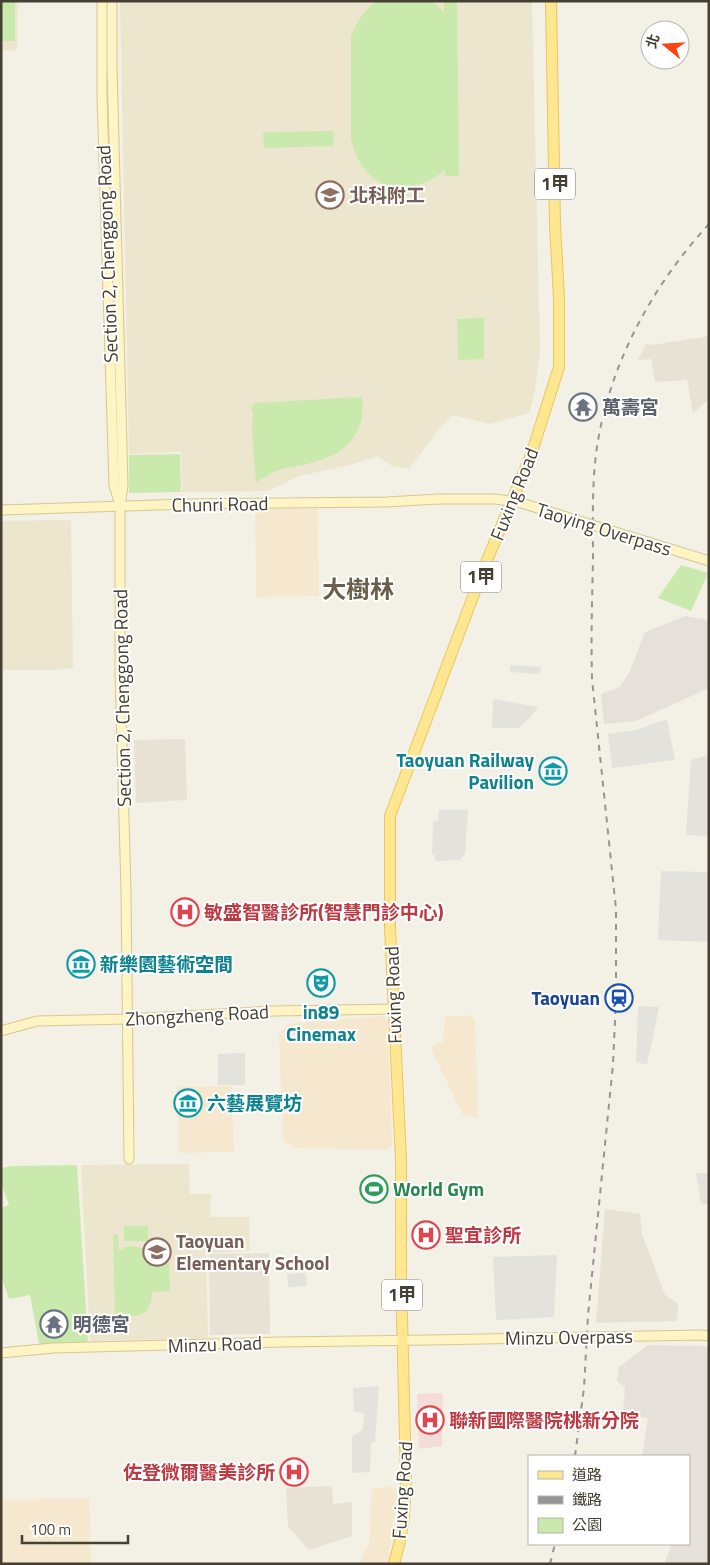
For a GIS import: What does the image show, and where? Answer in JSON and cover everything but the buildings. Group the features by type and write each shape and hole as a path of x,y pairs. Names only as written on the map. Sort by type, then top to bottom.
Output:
{"main road":[{"name":"Fuxing Road","path":"394,1564 404,1518 406,1479 401,1160 390,927 390,816 485,565 531,454 559,367 560,298 555,225 551,1"}],"street":[{"name":"Section 2, Chenggong Road","path":"102,1 102,109 114,485 120,506"},
{"name":"Section 2, Chenggong Road","path":"112,1 123,485 120,506 120,674 126,890 128,1159"},
{"path":"102,109 113,108"},
{"path":"104,150 114,150"},
{"name":"Chunri Road","path":"1,510 120,506 386,502 439,498"},
{"name":"Taoying Overpass","path":"439,498 495,499 518,502 709,561"},
{"name":"Zhongzheng Road","path":"1,1030 36,1021 128,1019 274,1011 394,1009"},
{"name":"Minzu Overpass","path":"429,1340 709,1336"},
{"name":"Minzu Road","path":"1,1353 52,1348 429,1340"}],"shaded area":[{"path":"1,1 18,1 17,50 1,51"},
{"name":"北科附工","path":"120,1 532,1 540,351 535,391 529,413 490,424 453,415 438,430 409,469 392,466 378,456 350,465 299,476 268,491 182,492 181,452 129,454"},
{"path":"709,336 709,399 693,413 687,380 655,382 651,359 638,360 647,343 653,345"},
{"path":"318,508 319,596 256,597 255,509"},
{"path":"71,520 73,668 1,670 1,521"},
{"path":"685,616 709,620 709,688 636,721 604,724 601,694 620,687 629,673 645,632"},
{"path":"510,665 541,667 540,674 510,672"},
{"path":"493,699 538,707 529,719 518,728 492,728"},
{"path":"667,719 675,760 612,768 608,734 637,730"},
{"path":"185,739 187,800 136,803 134,740"},
{"path":"709,755 709,836 686,835 691,760"},
{"path":"439,810 468,810 465,853 460,860 435,861 435,855 432,855 433,821 438,821"},
{"path":"661,871 709,872 709,942 658,940"},
{"path":"638,1006 659,1007 647,1065 636,1062"},
{"path":"469,1015 475,1019 478,1119 463,1115 430,1047 443,1042 445,1017"},
{"path":"384,1016 388,1021 392,1146 388,1150 295,1148 283,1140 279,1034 288,1024"},
{"path":"245,1053 245,1085 218,1085 218,1054"},
{"path":"231,1086 234,1152 179,1153 177,1087"},
{"name":"Taoyuan Elementary School","path":"189,1164 190,1194 211,1194 210,1217 249,1217 250,1250 206,1254 208,1338 90,1341 81,1165"},
{"path":"696,1173 709,1173 709,1204 701,1204"},
{"path":"605,1209 640,1214 642,1234 665,1295 678,1304 677,1321 596,1323"},
{"path":"269,1253 270,1334 210,1335 209,1254"},
{"path":"557,1255 554,1317 496,1320 493,1257"},
{"path":"306,1273 307,1286 288,1287 287,1274"},
{"path":"648,1345 704,1346 709,1348 709,1564 664,1564 672,1545 690,1545 690,1455 642,1455 648,1418 623,1413 625,1387 617,1381 619,1367"},
{"path":"379,1386 375,1442 371,1443 370,1472 352,1473 352,1437 362,1430 365,1413 354,1412 353,1388"},
{"name":"聯新國際醫院桃新分院","path":"443,1393 442,1446 419,1449 417,1394"},
{"path":"332,1486 333,1504 352,1502 352,1536 309,1550 288,1526 286,1488"},
{"path":"391,1486 397,1491 389,1552 403,1564 359,1564 369,1543 372,1489"},
{"path":"89,1498 91,1564 1,1564 1,1500"}],"green space":[{"path":"1,1 15,1 15,41 1,41"},
{"path":"376,1 432,1 444,12 444,1 457,1 459,176 445,176 445,170 430,180 416,186 401,188 388,186 376,180 365,170 357,156 351,139 351,37 361,17"},
{"path":"333,131 334,146 264,148 263,132"},
{"path":"484,318 484,359 458,360 457,319"},
{"path":"362,397 361,422 357,432 344,448 323,459 276,471 256,482 252,432 253,412 251,409 254,403"},
{"path":"180,454 181,492 129,493 129,455"},
{"path":"681,565 708,573 691,611 658,598"},
{"path":"77,1165 88,1343 39,1344 30,1295 9,1299 1,1276 1,1208 9,1205 1,1183 1,1168 12,1166"},
{"path":"124,1226 148,1226 148,1241 124,1241"},
{"path":"118,1234 119,1251 128,1247 138,1247 146,1252 151,1261 169,1261 170,1291 152,1292 150,1305 144,1313 139,1315 128,1315 121,1312 121,1316 115,1316 113,1235"}],"railway":[{"path":"575,1455 584,1388 588,1315 613,1064 616,999 616,909 592,679 593,487 595,463 608,397 619,365 633,334 667,276 709,224"},
{"path":"550,1564 555,1545"}],"place":[{"name":"北科附工","path":"330,195"},
{"name":"萬壽宮","path":"583,407"},
{"name":"Taoyuan Railway Pavilion","path":"553,771"},
{"name":"敏盛智醫診所(智慧門診中心)","path":"185,912"},
{"name":"新樂園藝術空間","path":"81,964"},
{"name":"in89 Cinemax","path":"321,983"},
{"name":"Taoyuan","path":"619,998"},
{"name":"六藝展覽坊","path":"188,1103"},
{"name":"World Gym","path":"374,1189"},
{"name":"聖宜診所","path":"426,1235"},
{"name":"Taoyuan Elementary School","path":"157,1252"},
{"name":"明德宮","path":"54,1324"},
{"name":"聯新國際醫院桃新分院","path":"430,1420"},
{"name":"佐登微爾醫美診所","path":"294,1472"}],"district":[{"name":"大樹林","path":"358,590"}]}
